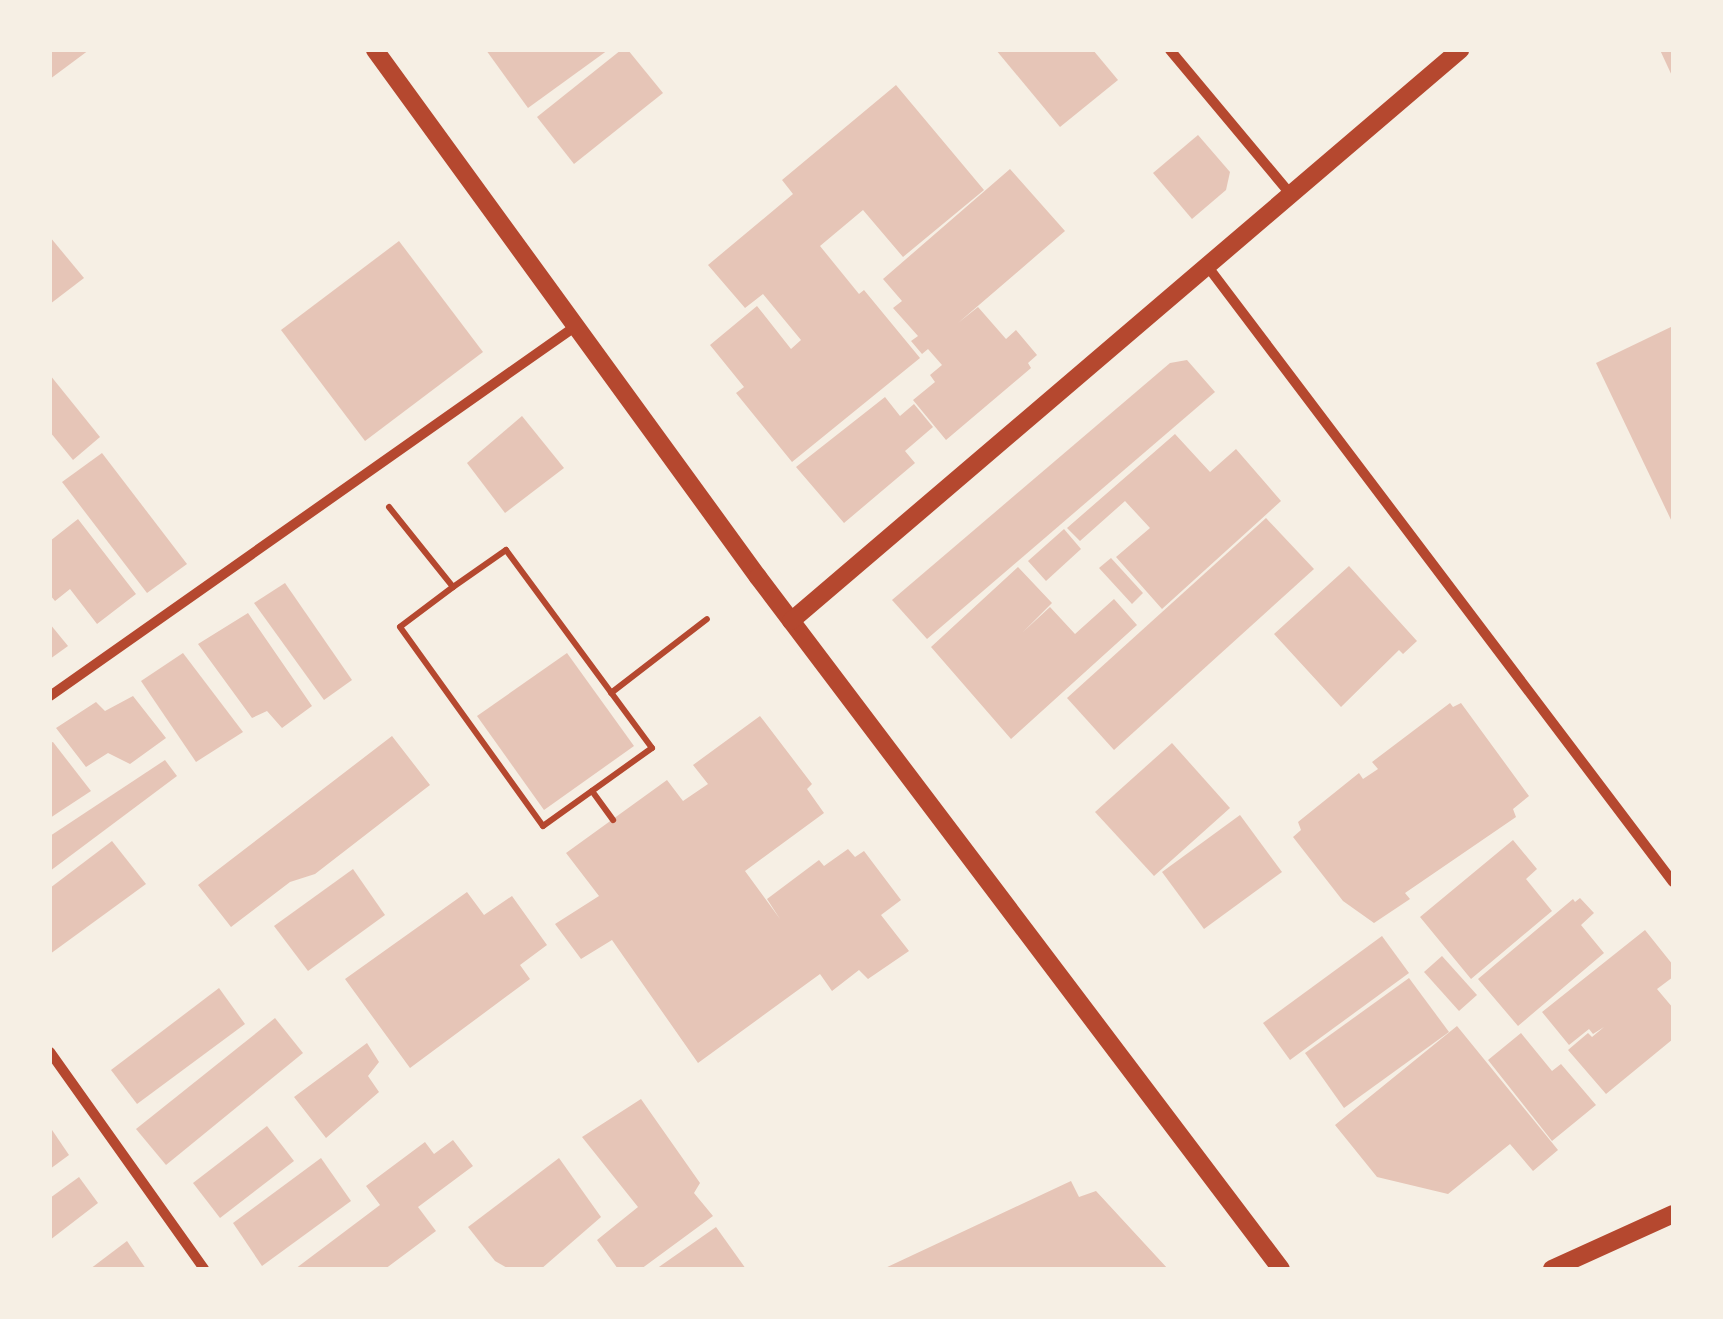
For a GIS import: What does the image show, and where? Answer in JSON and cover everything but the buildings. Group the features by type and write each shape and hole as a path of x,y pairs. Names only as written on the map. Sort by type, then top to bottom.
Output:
{"street":[{"path":"375,50 573,328 1280,1269"},
{"path":"1170,50 1293,196"},
{"path":"791,621 1460,50"},
{"path":"1208,267 1673,882"},
{"path":"50,696 573,328"},
{"path":"50,1052 204,1269"},
{"path":"1552,1269 1673,1214"}],"path":[{"path":"364,475 453,587"},
{"path":"506,550 611,692 652,748 542,826 400,627 506,550"},
{"path":"611,692 707,619"},
{"path":"592,791 613,820"}]}
